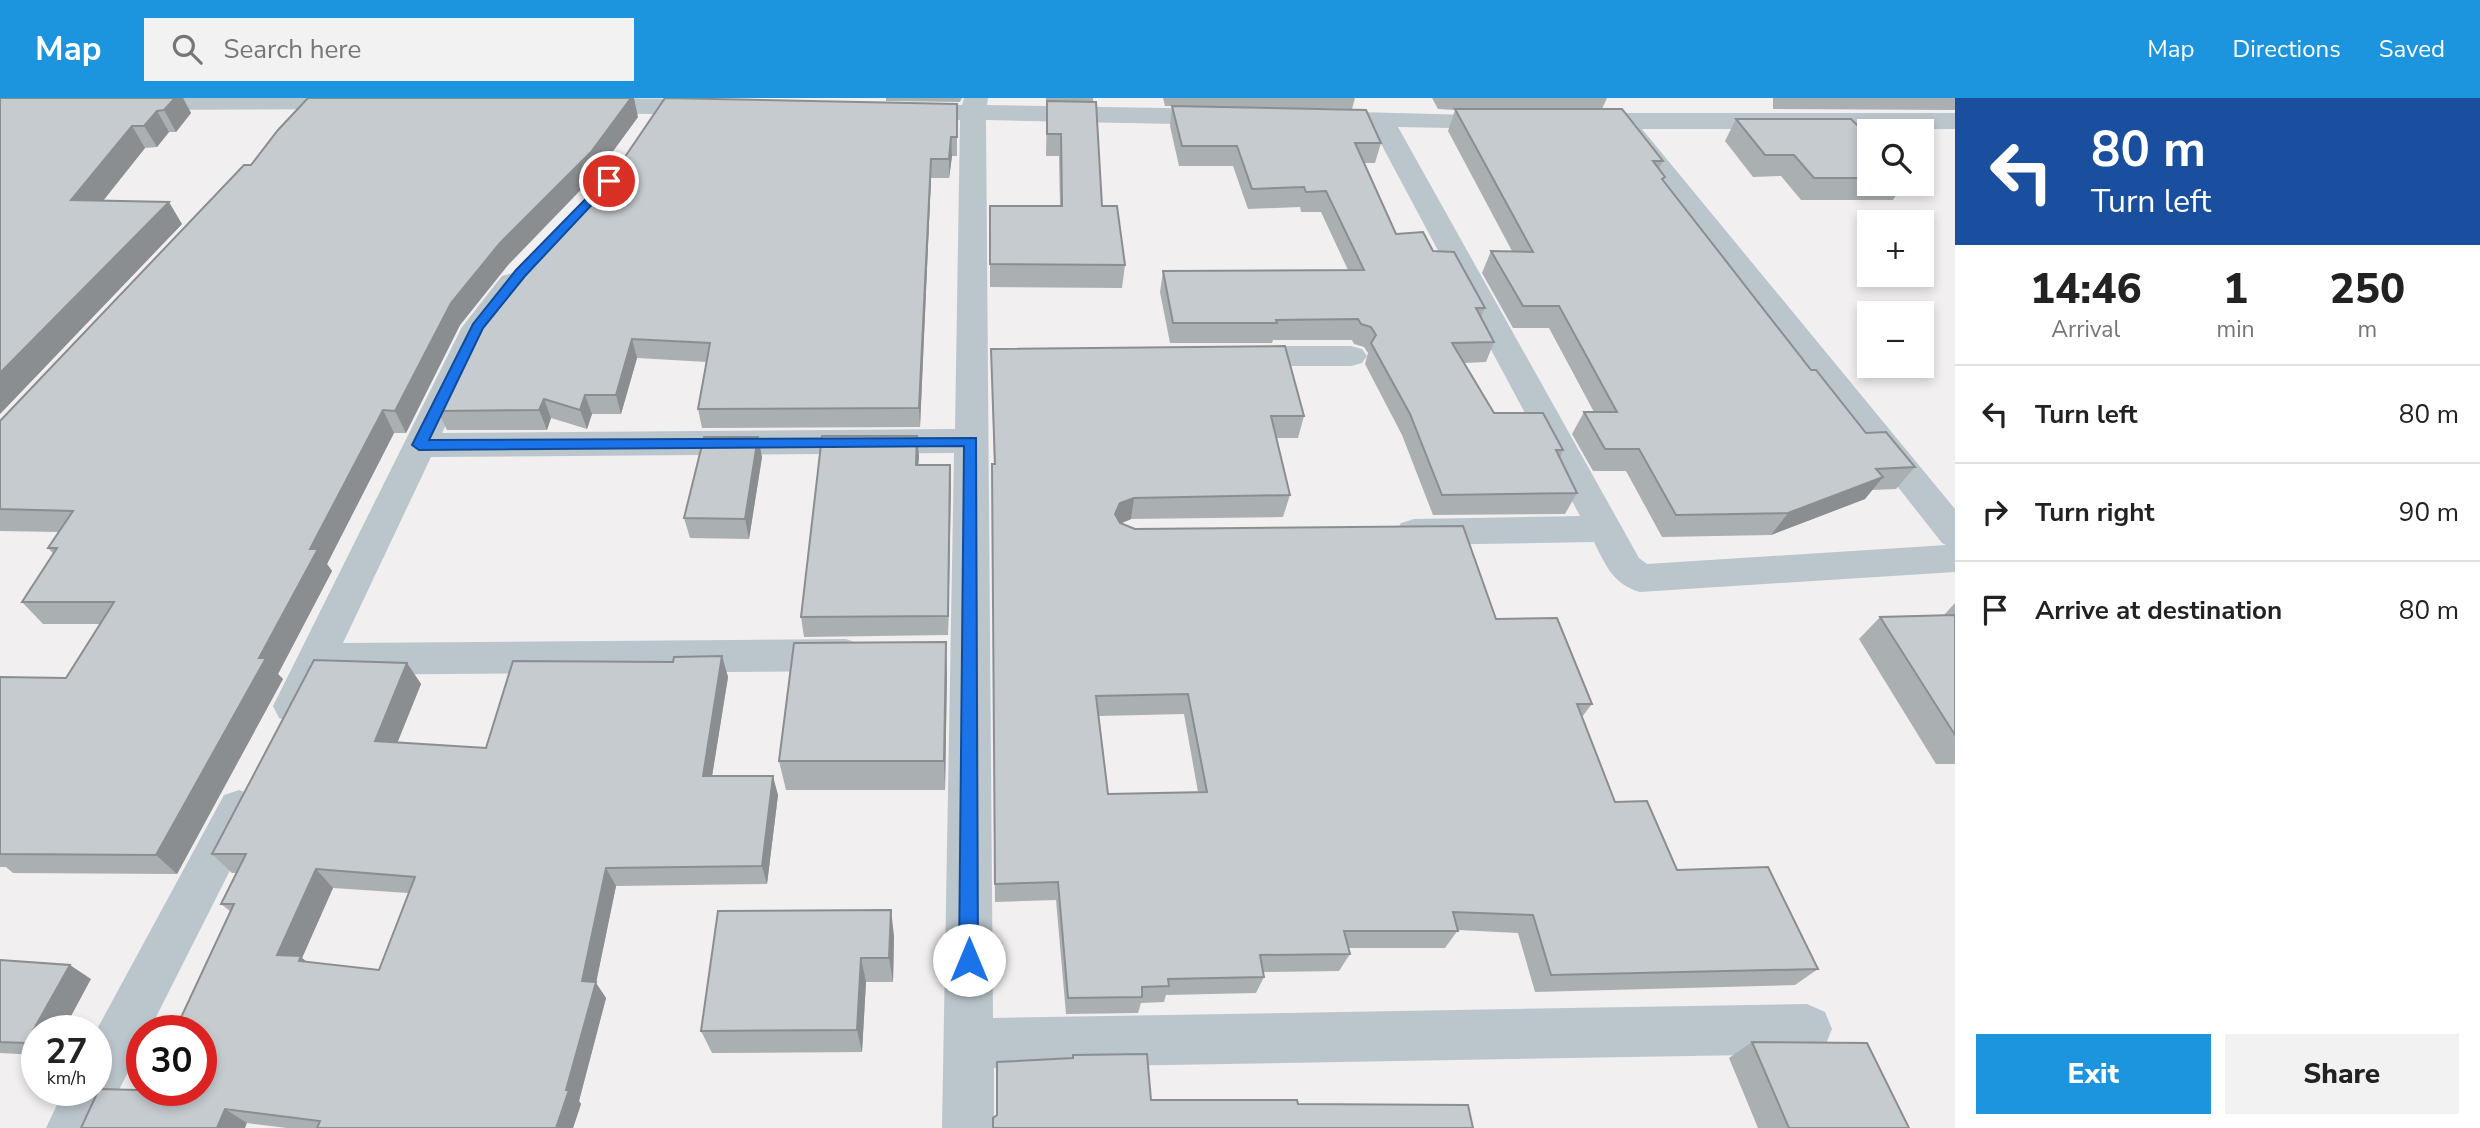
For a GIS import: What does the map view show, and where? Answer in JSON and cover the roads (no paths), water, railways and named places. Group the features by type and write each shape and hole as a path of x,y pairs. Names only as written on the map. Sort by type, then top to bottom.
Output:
{"street":[{"path":"1301,112 1381,120 1522,121 1513,98"},
{"path":"1709,98 1722,121"},
{"path":"111,103 251,100 381,102"},
{"path":"554,104 664,102 730,108"},
{"path":"639,138 664,102"},
{"path":"288,133 316,103"},
{"path":"968,1128 971,441 985,356 974,105"},
{"path":"878,111 974,105 1118,107 1253,118"},
{"path":"1381,120 1626,568 1640,578 1955,558"},
{"path":"1559,121 1955,121"},
{"path":"1622,121 1955,534"},
{"path":"279,732 477,327 538,255"},
{"path":"1202,356 1350,356"},
{"path":"419,445 971,441"},
{"path":"1382,532 1604,529"},
{"path":"928,654 970,654"},
{"path":"317,659 887,655"},
{"path":"112,1051 254,780"},
{"path":"968,1043 1807,1030"},
{"path":"72,1128 84,1106"}]}
